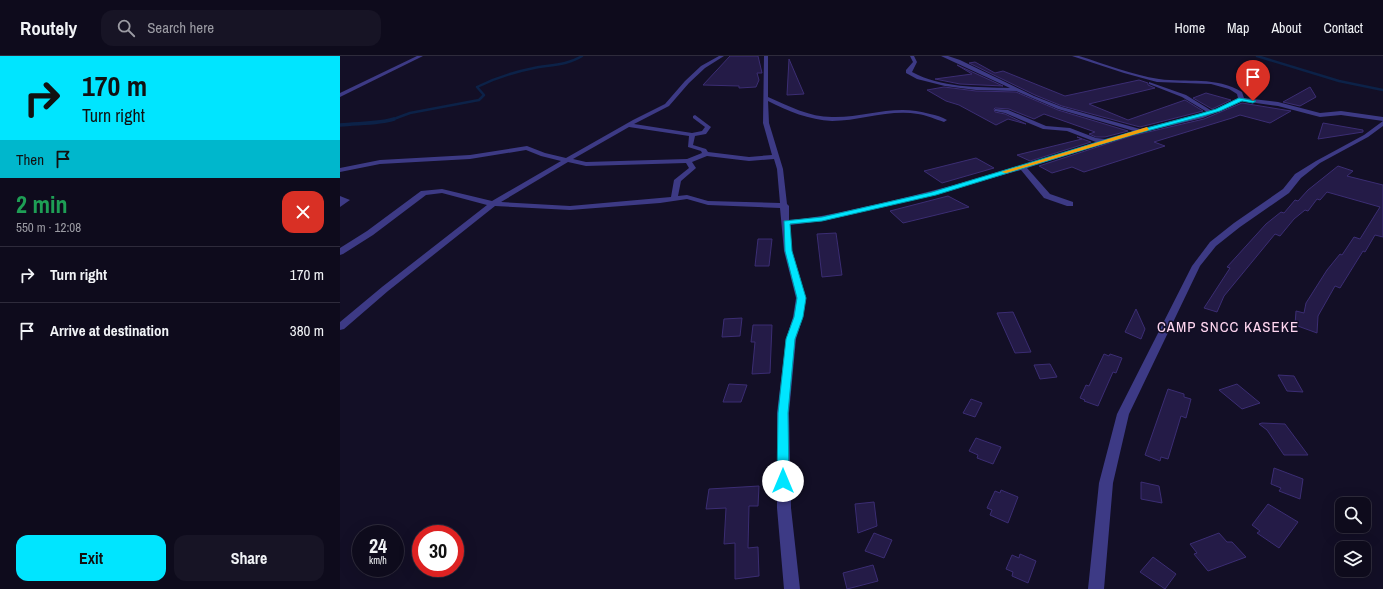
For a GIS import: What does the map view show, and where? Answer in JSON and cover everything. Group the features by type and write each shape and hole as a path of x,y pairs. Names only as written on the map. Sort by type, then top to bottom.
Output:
{"street":[{"path":"340,95 421,56"},
{"path":"340,327 385,289 493,204 566,160 666,105 703,67 722,56"},
{"path":"766,56 766,123 777,158 785,206 788,251 801,298 798,317 791,339 783,413 784,508 792,589"},
{"path":"912,56 915,62 909,70 909,73 913,76 941,84 985,89 1019,90"},
{"path":"943,56 957,58 1019,90 1078,114 1117,122 1141,131"},
{"path":"1074,56 1158,80 1204,82 1233,88 1240,93 1241,99"},
{"path":"1109,66 1109,69 1106,72 1159,86 1184,96 1210,112"},
{"path":"767,98 795,111 814,117 833,119 895,111 918,112 944,120"},
{"path":"787,223 822,219 912,199 1210,112 1241,99 1278,104 1320,115 1341,113 1383,119"},
{"path":"997,110 1006,111 1045,128 1068,129 1095,140 1108,141"},
{"path":"629,125 692,135 704,133 708,127 695,117"},
{"path":"1096,589 1106,483 1123,414 1196,266 1213,244 1237,225 1286,191 1298,176 1318,162 1366,136 1383,123"},
{"path":"692,135 690,146 704,150 706,154"},
{"path":"340,170 380,162 470,157 527,148 538,153 586,164 688,161 706,154 749,159 777,158"},
{"path":"674,199 678,180 693,168 688,161"},
{"path":"1021,166 1047,196 1070,204"},
{"path":"340,252 370,233 424,194 430,192 450,192 493,204 570,208 660,201 687,197 708,203 785,206"},
{"path":"340,198 346,200 340,205"}],"building":[{"path":"730,56 758,56 762,73 757,73 759,80 756,87 739,88 739,86 703,85"},
{"path":"789,59 804,94 787,95"},
{"path":"975,62 995,73 1003,71 1065,96 1139,80 1148,83 1148,85 1155,88 1089,104 1128,120 1185,100 1203,111 1140,127 1062,106 1035,95 969,63"},
{"path":"957,65 1003,86 960,84 935,79 972,74"},
{"path":"944,87 976,91 1016,92 1058,110 1128,131 1105,137 1096,137 1089,134 1095,132 1044,114 1034,119 1009,109 995,108 995,112 1005,114 1026,124 1008,119 996,125 959,105 946,101 927,90"},
{"path":"1310,87 1316,97 1300,106 1283,102"},
{"path":"1206,93 1231,100 1212,109 1193,98"},
{"path":"1242,103 1291,111 1270,123 1240,115 1154,142 1165,146 1084,172 1072,167 1052,173 1039,166 1131,136 1204,119"},
{"path":"1323,123 1363,130 1363,132 1318,139"},
{"path":"1077,137 1091,142 1030,161 1017,155 1082,139"},
{"path":"976,158 994,168 942,183 924,171"},
{"path":"1338,166 1353,171 1347,176 1383,185 1383,237 1375,235 1340,288 1335,286 1318,316 1317,333 1295,325 1296,311 1304,313 1306,303 1327,270 1340,254 1342,255 1354,237 1360,239 1380,207 1327,192 1320,200 1317,199 1308,211 1305,210 1294,219 1280,236 1275,234 1224,296 1217,312 1204,308 1230,268 1227,267 1266,224 1281,212 1284,213 1295,200 1298,201 1308,190"},
{"path":"948,196 969,207 903,223 890,211"},
{"path":"836,233 842,275 822,277 817,234"},
{"path":"758,239 772,239 769,266 755,266"},
{"path":"1136,309 1145,329 1141,339 1125,332"},
{"path":"1013,312 1031,352 1015,353 997,313"},
{"path":"742,318 740,336 722,337 724,319"},
{"path":"753,325 772,325 770,373 752,374 755,342 751,342"},
{"path":"1104,354 1109,356 1110,354 1122,358 1116,373 1113,372 1098,406 1080,398 1086,385 1089,386"},
{"path":"1050,364 1057,377 1040,379 1034,365"},
{"path":"1278,375 1294,376 1303,392 1287,391"},
{"path":"729,384 747,385 741,402 723,402"},
{"path":"1237,384 1260,403 1242,409 1219,390"},
{"path":"1168,389 1184,394 1184,397 1191,399 1186,418 1181,416 1168,459 1161,457 1160,461 1145,455"},
{"path":"971,399 982,403 975,417 963,413"},
{"path":"1259,424 1285,424 1308,455 1284,455 1267,430"},
{"path":"976,438 1001,447 993,464 977,458 978,455 969,451"},
{"path":"1274,468 1303,479 1300,499 1279,491 1281,488 1271,484"},
{"path":"1141,482 1159,486 1162,503 1141,499"},
{"path":"759,486 758,506 749,506 748,548 758,547 759,576 735,579 735,543 724,544 726,508 706,509 709,489"},
{"path":"1001,490 1018,497 1008,523 990,515 992,510 987,508 995,491 1000,493"},
{"path":"874,502 877,526 858,533 855,504"},
{"path":"1268,504 1298,522 1279,548 1257,533 1260,531 1252,525"},
{"path":"874,533 892,540 884,558 865,551"},
{"path":"1219,533 1227,542 1232,542 1246,557 1208,571 1194,554 1197,553 1190,544"},
{"path":"1020,554 1036,561 1028,583 1012,576 1013,572 1006,569 1012,555 1019,558"},
{"path":"1153,557 1176,574 1165,589 1140,572"},
{"path":"873,565 878,581 847,589 843,573"}],"waterway":[{"path":"391,120 410,113 479,100 484,95 477,87 491,81 534,68 565,63 582,56"},
{"path":"1257,56 1339,81 1383,90"},
{"path":"340,125 375,123 391,120"}],"slow traffic":[{"path":"1004,172 1147,129"}],"district":[{"name":"CAMP SNCC KASEKE","path":"1228,326"}],"route":[{"path":"783,481 783,413 791,339 798,317 801,298 798,282 788,251 787,223 822,219 912,199 1037,161 1218,110 1241,99 1253,101"}]}
